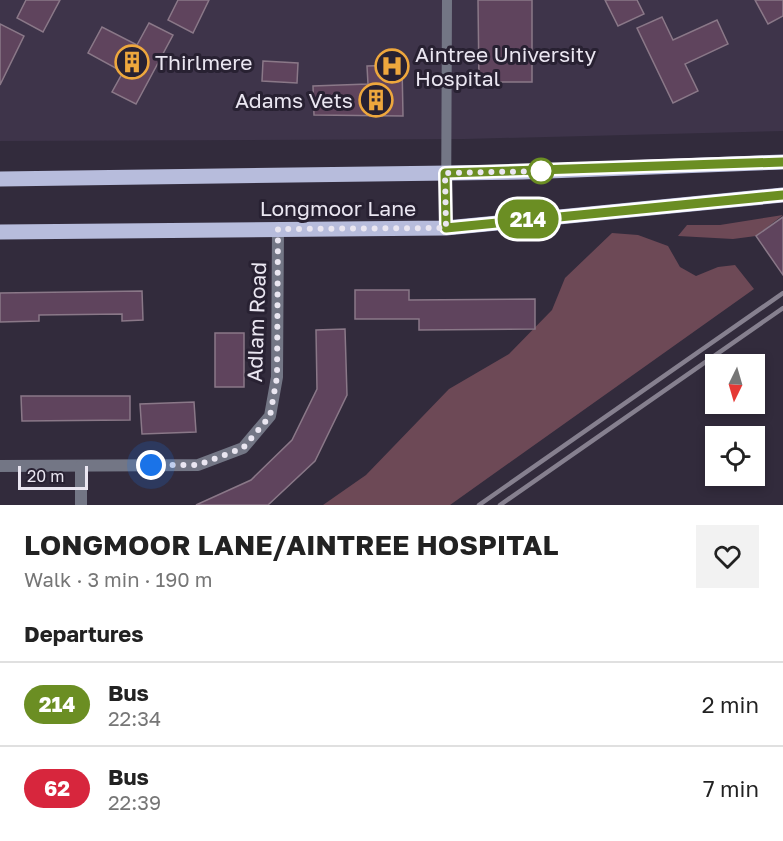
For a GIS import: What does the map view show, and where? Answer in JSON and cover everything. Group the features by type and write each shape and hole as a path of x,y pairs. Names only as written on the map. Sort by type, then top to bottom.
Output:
{"main road":[{"name":"Longmoor Lane","path":"0,179 445,173 783,162"},
{"name":"Longmoor Lane","path":"0,232 446,228 783,195"}],"street":[{"name":"Adlam Road","path":"0,466 198,465 243,448 270,416 277,377 278,229"},
{"path":"81,466 81,505"}],"lane":[{"path":"446,228 447,0"}],"shaded area":[{"name":"Aintree University Hospital","path":"0,0 783,0 783,131 465,139 0,141"},
{"path":"783,215 756,236 733,239 678,236 687,225 720,225"},
{"path":"612,233 638,235 668,246 680,267 696,276 718,267 735,265 754,289 450,505 323,505 366,475 449,389 509,354 552,310 565,278"}],"building":[{"path":"26,0 60,0 43,32 17,18"},
{"path":"178,0 209,0 193,33 168,20"},
{"path":"478,0 532,0 532,82 479,82"},
{"path":"605,0 637,0 644,14 618,26"},
{"path":"755,0 783,0 783,16 768,24"},
{"path":"662,17 673,40 717,20 728,44 685,64 698,91 673,103 637,28"},
{"name":"Thirlmere","path":"149,23 173,35 136,104 112,92 123,72 88,53 102,27 137,45"},
{"path":"0,24 24,36 0,85"},
{"path":"263,61 298,63 297,83 262,81"},
{"name":"Adams Vets","path":"402,65 403,116 314,115 313,86 368,84 367,66"},
{"path":"783,217 783,275 756,236"},
{"path":"355,290 409,290 409,300 535,299 535,329 419,330 419,319 355,319"},
{"path":"142,291 143,320 122,321 122,314 39,315 39,321 0,322 0,293"},
{"path":"345,329 347,395 315,461 268,505 196,505 251,480 292,440 317,389 316,330"},
{"path":"215,333 244,333 244,387 215,387"},
{"path":"21,396 130,396 130,420 22,421"},
{"path":"194,402 196,432 142,434 140,404"}],"railway":[{"path":"479,505 783,293"},
{"path":"500,505 783,308"}],"bus line":[{"name":"214","path":"783,162 445,173 446,228 783,195"}],"place":[{"name":"Thirlmere","path":"132,62"},
{"name":"Aintree University Hospital","path":"392,66"},
{"name":"Adams Vets","path":"376,100"}],"route":[{"path":"151,465 198,465 243,448 270,416 277,377 278,229 446,228 445,173 546,171 541,171"}]}
